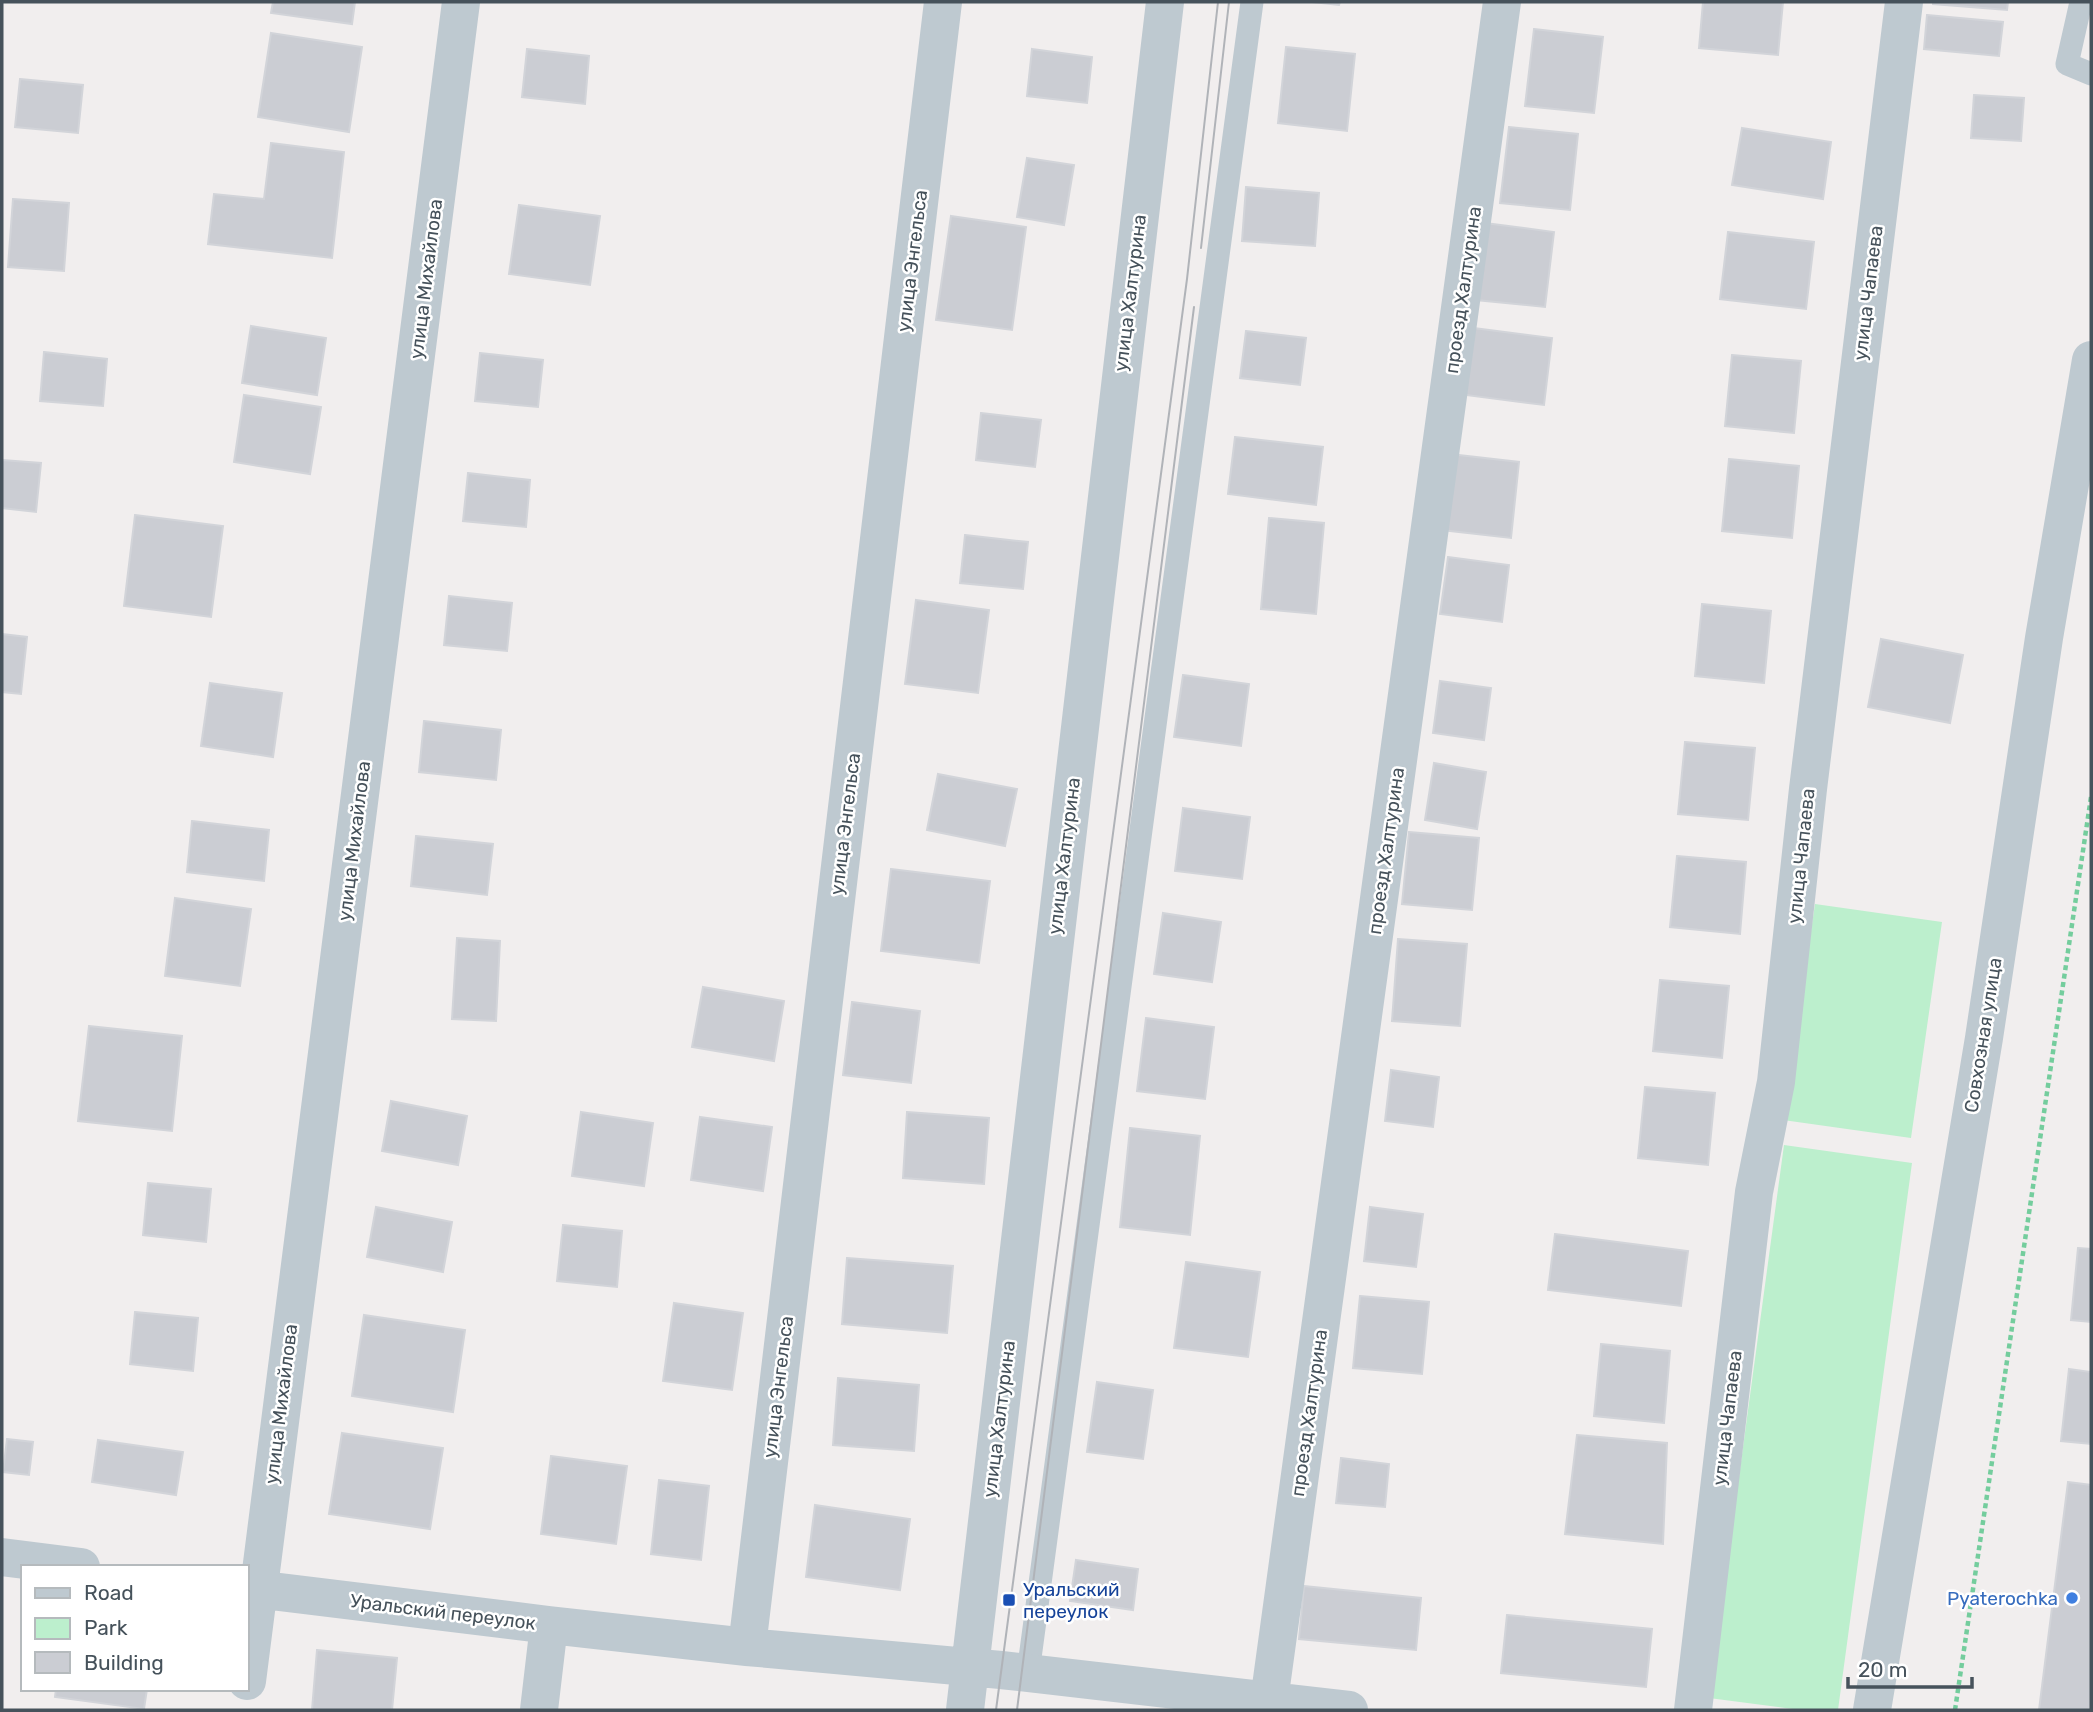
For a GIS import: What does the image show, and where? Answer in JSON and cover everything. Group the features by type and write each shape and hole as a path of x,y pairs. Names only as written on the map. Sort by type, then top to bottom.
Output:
{"street":[{"name":"улица Михайлова","path":"248,1663 252,1589 461,2"},
{"name":"улица Энгельса","path":"747,1647 943,2"},
{"name":"улица Халтурина","path":"965,1710 1165,2"},
{"name":"проезд Халтурина","path":"1269,1701 1502,2"},
{"name":"улица Чапаева","path":"1693,1710 1754,1192 1776,1082 1810,775 1904,2"},
{"name":"Совхозная улица","path":"1872,1710 1984,1038 2046,625 2091,360"},
{"path":"2,1556 67,1565"},
{"name":"Уральский переулок","path":"252,1589 747,1647 1028,1673 1349,1710"},
{"path":"539,1710 550,1625"},
{"path":"243,1710 246,1691"}],"lane":[{"path":"1028,1673 1252,2"},
{"path":"2081,2 2067,64 2091,74"}],"path":[{"path":"1955,1710 2091,797"}],"green space":[{"path":"1815,904 1942,922 1911,1138 1783,1120"},
{"path":"1784,1145 1912,1163 1838,1710 1800,1710 1709,1698"}],"building":[{"path":"273,2 355,2 352,24 271,13"},
{"path":"1312,2 1340,2 1339,5"},
{"path":"1703,2 1783,2 1778,55 1699,48"},
{"path":"1933,2 2008,2 2007,10"},
{"path":"1927,15 2003,22 1999,56 1924,49"},
{"path":"1534,29 1603,37 1594,113 1525,106"},
{"path":"271,33 362,47 349,132 258,117"},
{"path":"1286,47 1355,54 1347,131 1278,123"},
{"path":"527,49 589,56 585,104 522,97"},
{"path":"1032,49 1092,57 1087,103 1027,96"},
{"path":"20,79 83,85 78,133 15,127"},
{"path":"1974,95 2024,98 2021,141 1971,138"},
{"path":"1509,127 1578,134 1570,210 1500,203"},
{"path":"1742,128 1831,142 1823,199 1732,185"},
{"path":"271,143 344,152 332,258 208,244 214,194 264,199"},
{"path":"1027,158 1074,165 1064,225 1017,217"},
{"path":"1246,187 1319,193 1315,246 1242,241"},
{"path":"13,199 69,203 64,271 8,267"},
{"path":"519,205 600,216 590,285 509,274"},
{"path":"951,216 1026,227 1012,330 936,320"},
{"path":"1485,223 1554,232 1545,307 1476,300"},
{"path":"1728,232 1814,242 1806,309 1720,299"},
{"path":"251,326 326,338 317,395 242,383"},
{"path":"1466,327 1552,338 1544,405 1458,394"},
{"path":"1246,331 1306,338 1300,385 1240,378"},
{"path":"44,352 107,359 103,406 40,401"},
{"path":"480,353 543,360 538,407 475,401"},
{"path":"1732,355 1801,361 1794,433 1725,426"},
{"path":"244,395 321,407 310,474 234,462"},
{"path":"981,413 1041,420 1035,467 976,460"},
{"path":"1235,437 1323,447 1316,505 1228,494"},
{"path":"1450,454 1519,462 1511,538 1442,530"},
{"path":"1729,459 1799,466 1792,538 1722,531"},
{"path":"2,460 41,463 36,512 2,508"},
{"path":"468,473 530,480 526,527 463,521"},
{"path":"135,515 223,526 211,617 124,606"},
{"path":"1269,518 1324,523 1316,614 1261,609"},
{"path":"965,535 1028,542 1023,589 960,583"},
{"path":"1448,557 1509,565 1502,622 1440,614"},
{"path":"449,596 512,603 507,651 444,645"},
{"path":"916,600 989,610 978,693 905,684"},
{"path":"1702,604 1771,611 1764,683 1695,676"},
{"path":"2,634 27,637 21,694 2,692"},
{"path":"1881,639 1963,655 1950,723 1868,707"},
{"path":"1183,675 1249,684 1241,746 1174,737"},
{"path":"1440,681 1491,688 1484,740 1433,733"},
{"path":"210,683 282,693 273,757 201,746"},
{"path":"424,721 501,730 496,780 419,772"},
{"path":"1685,742 1755,748 1748,820 1678,814"},
{"path":"1434,763 1486,772 1477,829 1425,820"},
{"path":"938,774 1017,789 1005,846 927,830"},
{"path":"1183,808 1250,817 1242,879 1175,871"},
{"path":"192,821 269,830 264,881 187,872"},
{"path":"1409,832 1479,838 1472,910 1402,904"},
{"path":"416,836 493,844 487,895 411,886"},
{"path":"1677,856 1746,862 1740,934 1670,927"},
{"path":"891,869 990,881 979,963 881,951"},
{"path":"175,898 251,909 240,986 165,976"},
{"path":"1163,913 1221,922 1212,982 1154,974"},
{"path":"457,938 500,941 496,1021 452,1019"},
{"path":"1398,939 1467,944 1460,1026 1392,1021"},
{"path":"1660,980 1729,986 1722,1058 1653,1051"},
{"path":"703,987 784,1001 774,1061 692,1047"},
{"path":"852,1002 920,1011 911,1083 843,1075"},
{"path":"1146,1018 1214,1027 1205,1099 1137,1091"},
{"path":"89,1026 182,1036 172,1131 78,1121"},
{"path":"1391,1070 1439,1077 1433,1127 1385,1121"},
{"path":"1645,1087 1715,1093 1708,1165 1638,1158"},
{"path":"391,1101 467,1116 458,1165 382,1151"},
{"path":"581,1112 653,1123 644,1186 572,1176"},
{"path":"907,1112 989,1118 984,1184 903,1178"},
{"path":"700,1117 772,1127 763,1191 691,1180"},
{"path":"1130,1128 1200,1136 1190,1235 1120,1227"},
{"path":"148,1183 211,1189 206,1242 143,1235"},
{"path":"376,1207 452,1222 443,1272 367,1257"},
{"path":"1370,1207 1423,1214 1416,1267 1364,1261"},
{"path":"563,1225 622,1231 617,1287 557,1281"},
{"path":"1555,1234 1688,1251 1681,1306 1548,1290"},
{"path":"2078,1248 2091,1249 2091,1322 2071,1320"},
{"path":"847,1258 953,1266 947,1333 842,1324"},
{"path":"1186,1262 1260,1272 1248,1357 1174,1348"},
{"path":"1360,1296 1429,1302 1422,1374 1353,1368"},
{"path":"674,1303 743,1313 732,1390 663,1381"},
{"path":"135,1312 198,1318 193,1371 130,1364"},
{"path":"364,1315 465,1330 453,1412 352,1396"},
{"path":"1601,1344 1670,1351 1664,1423 1594,1416"},
{"path":"2069,1369 2091,1372 2091,1444 2061,1441"},
{"path":"838,1378 919,1385 914,1451 833,1445"},
{"path":"1097,1382 1153,1390 1143,1459 1087,1452"},
{"path":"342,1433 443,1448 430,1529 329,1514"},
{"path":"1577,1435 1667,1443 1663,1544 1565,1534"},
{"path":"7,1439 33,1442 29,1475 3,1472"},
{"path":"98,1440 183,1452 176,1495 92,1482"},
{"path":"551,1456 627,1466 616,1544 541,1534"},
{"path":"1341,1458 1389,1464 1385,1507 1336,1503"},
{"path":"659,1480 709,1486 701,1560 651,1554"},
{"name":"Pyaterochka","path":"2068,1482 2091,1485 2091,1710 2039,1710"},
{"path":"815,1505 910,1519 900,1590 806,1577"},
{"path":"1076,1560 1138,1569 1133,1610 1070,1601"},
{"path":"1304,1586 1421,1598 1416,1650 1299,1639"},
{"path":"1507,1615 1652,1629 1646,1687 1501,1673"},
{"path":"317,1650 397,1658 392,1710 312,1710"},
{"path":"56,1691 147,1691 144,1709 55,1697"}],"tram line":[{"path":"996,1710 1187,279 1218,2"},
{"path":"1201,248 1229,2"},
{"path":"1017,1710 1194,307"}],"place":[{"name":"Pyaterochka","path":"2072,1598"},
{"name":"Уральский переулок","path":"1009,1600"}]}
